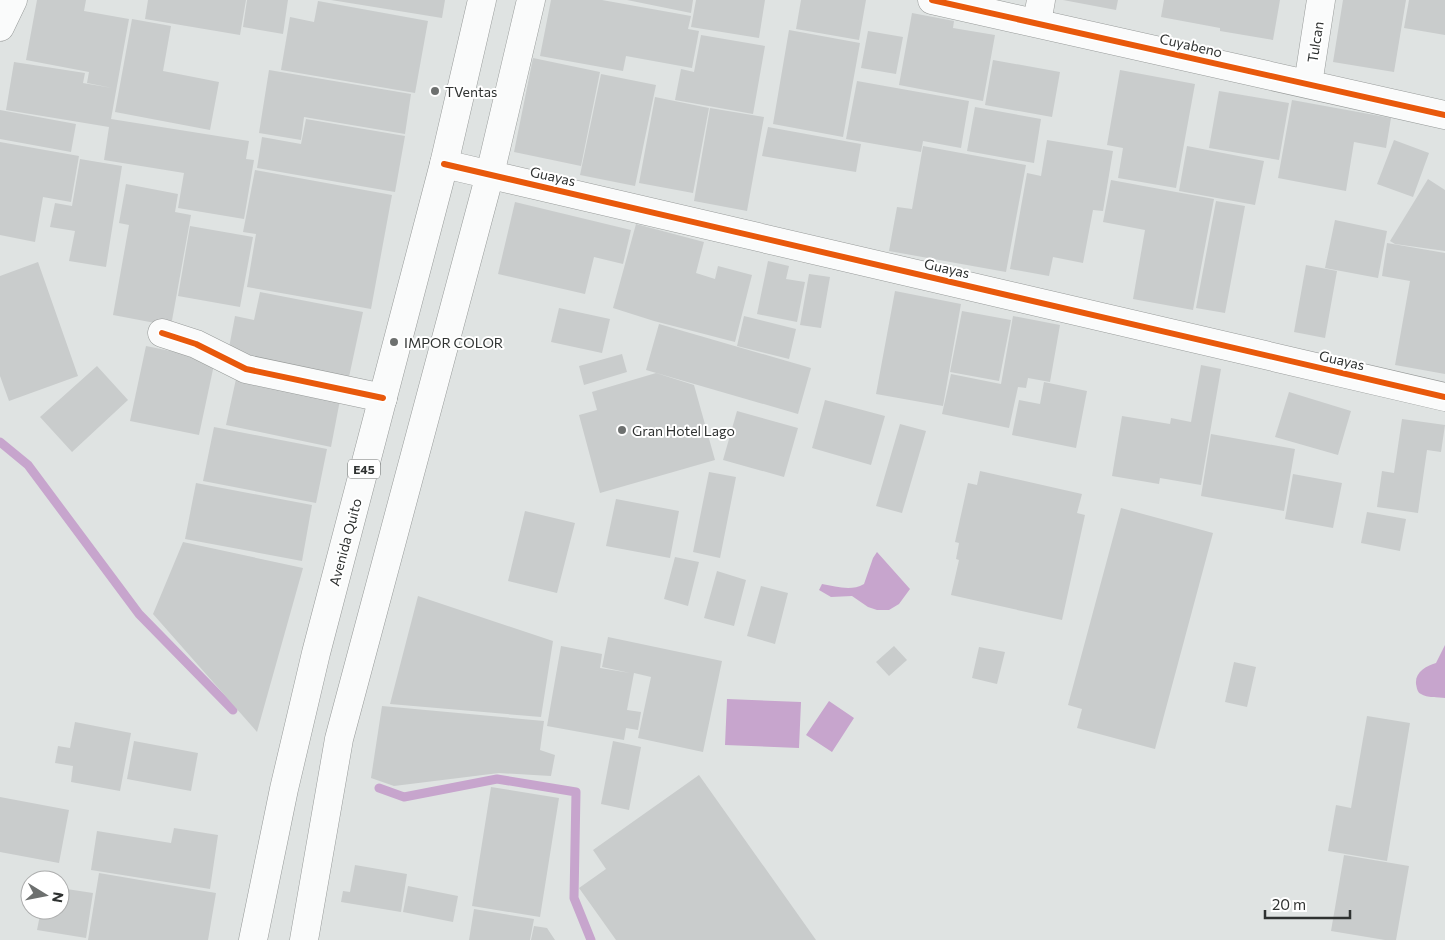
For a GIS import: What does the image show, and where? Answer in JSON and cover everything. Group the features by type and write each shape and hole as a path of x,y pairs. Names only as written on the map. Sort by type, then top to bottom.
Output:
{"main road":[{"path":"0,27 13,0"},
{"name":"Avenida Quito","path":"253,940 284,789 316,653 444,164 482,0"},
{"path":"304,940 339,739 490,174 531,0"},
{"name":"Cuyabeno","path":"932,0 1039,11 1308,84 1445,115"},
{"name":"Tulcan","path":"1308,84 1321,0"},
{"name":"Guayas","path":"444,164 1445,397"},
{"path":"162,333 196,344 246,369 383,398"}],"shaded area":[{"path":"877,552 910,589 899,604 889,610 877,610 868,607 852,596 831,597 819,590 822,584 854,588 864,584"},
{"path":"1445,645 1445,698 1423,695 1417,690 1417,676 1425,668 1436,663"},
{"path":"727,699 801,702 799,748 725,745"},
{"path":"829,701 854,718 832,752 806,735"}],"building":[{"path":"37,0 86,0 84,11 129,19 111,119 249,141 246,159 254,160 244,219 178,208 184,173 104,160 109,127 6,110 14,62 85,73 83,83 112,88 87,83 89,72 26,60"},
{"path":"148,0 246,0 240,35 145,19"},
{"path":"247,0 288,0 283,34 243,27"},
{"path":"331,0 445,0 442,18"},
{"path":"551,0 602,0 691,16 688,29 699,31 692,68 626,56 623,71 540,56"},
{"path":"627,0 693,0 691,13"},
{"path":"696,0 765,0 759,38 691,27"},
{"path":"801,0 866,0 859,40 796,29"},
{"path":"1063,0 1118,0 1116,10"},
{"path":"1164,0 1280,0 1273,40 1220,31 1220,28 1161,17"},
{"path":"1343,0 1406,0 1394,72 1333,62"},
{"path":"1409,0 1445,0 1445,35 1404,28"},
{"path":"318,1 428,21 415,93 281,70 290,17 314,22"},
{"path":"912,13 954,21 953,28 995,35 983,101 899,85"},
{"path":"132,19 171,26 163,71 219,82 210,130 115,112"},
{"path":"789,30 860,43 843,137 773,124"},
{"path":"868,31 903,37 896,74 861,68"},
{"path":"701,35 765,46 753,114 675,100 681,69 694,72"},
{"path":"533,58 600,72 581,166 514,152"},
{"path":"993,60 1060,72 1052,117 985,105"},
{"path":"269,70 411,94 405,134 304,117 301,140 259,133"},
{"path":"1120,70 1195,84 1176,188 1118,178 1123,148 1107,145"},
{"path":"601,74 656,85 635,186 580,175"},
{"path":"857,81 969,101 961,148 923,141 921,152 846,139"},
{"path":"1219,91 1289,103 1279,160 1209,148"},
{"path":"655,97 709,108 693,193 639,183"},
{"path":"1292,100 1391,118 1386,148 1354,142 1346,191 1278,178"},
{"path":"975,107 1041,119 1034,163 967,151"},
{"path":"710,108 764,117 747,211 694,201"},
{"path":"0,110 76,124 71,152 0,139"},
{"path":"306,119 405,136 395,192 257,168 262,137 301,144"},
{"path":"768,127 861,144 856,172 762,156"},
{"path":"1047,140 1113,151 1103,211 1093,210 1083,263 1053,257 1049,276 1010,269 1027,173 1041,176"},
{"path":"1394,140 1429,153 1413,197 1377,184"},
{"path":"0,142 79,156 71,202 43,197 35,242 0,235"},
{"path":"923,146 1026,165 1006,272 889,251 897,207 912,209"},
{"path":"1187,146 1264,161 1255,205 1179,191"},
{"path":"80,159 122,166 106,267 69,261 75,231 50,227 55,203 72,206"},
{"path":"255,170 392,195 371,309 247,287 256,234 243,232"},
{"path":"1428,179 1445,190 1445,251 1395,244 1390,241"},
{"path":"1111,180 1214,199 1193,310 1133,299 1145,230 1103,222"},
{"path":"126,184 178,194 175,212 191,215 171,326 113,315 129,225 119,223"},
{"path":"1216,201 1245,206 1225,313 1196,308"},
{"path":"515,202 631,230 623,264 594,257 585,294 498,274"},
{"path":"1335,220 1387,231 1378,278 1325,268"},
{"path":"636,224 704,242 696,273 715,279 718,266 752,275 735,342 654,321 613,308"},
{"path":"190,226 253,237 240,307 178,296"},
{"path":"1387,243 1445,253 1445,374 1395,365 1410,281 1382,276"},
{"path":"768,261 789,266 786,279 805,282 797,322 757,314"},
{"path":"38,262 78,376 9,401 0,376 0,276"},
{"path":"1306,265 1337,271 1325,338 1294,332"},
{"path":"809,274 830,277 821,328 800,325"},
{"path":"895,291 961,304 943,406 876,394"},
{"path":"260,292 363,312 349,377 228,353 235,316 254,320"},
{"path":"559,308 610,319 602,353 551,342"},
{"path":"962,311 1011,320 999,381 950,372"},
{"path":"744,316 796,329 789,359 737,346"},
{"path":"1013,316 1060,325 1050,382 1028,378 1026,388 1018,387 1009,428 942,414 951,374 1001,384"},
{"path":"659,324 811,368 798,414 646,370"},
{"path":"146,346 215,360 199,435 130,421"},
{"path":"622,354 627,372 584,385 579,366"},
{"path":"1201,365 1221,369 1201,485 1160,478 1159,484 1112,476 1122,416 1170,424 1171,418 1191,422"},
{"path":"97,366 128,400 72,452 40,417"},
{"path":"656,373 694,385 715,460 600,493 579,415 597,410 592,392"},
{"path":"236,379 340,400 331,447 226,425"},
{"path":"1044,382 1087,391 1076,448 1012,435 1019,400 1040,404"},
{"path":"1289,392 1351,411 1338,455 1275,437"},
{"path":"825,400 885,416 871,465 812,448"},
{"path":"737,411 798,428 784,477 723,460"},
{"path":"1402,419 1445,425 1441,452 1427,450 1418,513 1377,507 1382,471 1394,473"},
{"path":"900,424 926,431 902,513 876,506"},
{"path":"214,427 327,449 316,503 203,481"},
{"path":"1211,434 1295,449 1284,511 1201,496"},
{"path":"980,471 1082,494 1077,513 1085,515 1062,620 951,595 959,560 956,559 959,543 955,542 968,483 977,485"},
{"path":"709,472 736,477 720,558 693,552"},
{"path":"1293,474 1342,483 1333,528 1285,519"},
{"path":"196,483 312,505 302,561 185,539"},
{"path":"616,499 679,511 670,558 606,546"},
{"path":"1121,508 1213,533 1155,749 1077,728 1082,709 1068,705"},
{"path":"525,511 575,523 557,593 508,581"},
{"path":"1367,512 1406,519 1400,551 1361,543"},
{"path":"183,542 303,568 257,732 153,614"},
{"path":"675,557 699,562 688,606 664,599"},
{"path":"717,571 746,580 734,626 704,618"},
{"path":"761,586 788,593 775,644 747,636"},
{"path":"418,596 553,641 541,717 390,704"},
{"path":"608,637 722,661 703,752 638,738 651,677 634,673 627,710 641,712 638,730 626,728 624,740 547,726 561,646 602,654 600,668 630,673 602,667"},
{"path":"894,646 907,660 889,676 876,662"},
{"path":"979,647 1005,652 997,684 972,678"},
{"path":"1234,662 1256,667 1247,707 1225,702"},
{"path":"382,706 544,721 540,750 555,755 551,776 499,773 394,786 371,778"},
{"path":"1367,716 1410,723 1387,861 1328,851 1336,805 1351,808"},
{"path":"75,722 131,733 120,791 71,782 73,766 55,763 58,746 70,748"},
{"path":"134,741 198,753 191,791 127,779"},
{"path":"613,741 641,747 629,810 601,804"},
{"path":"699,775 816,940 616,940 579,888 606,869 593,850"},
{"path":"491,787 559,798 540,917 472,906"},
{"path":"0,797 69,810 59,863 0,852"},
{"path":"174,828 218,835 210,889 91,870 97,831 171,843"},
{"path":"1344,855 1409,866 1396,940 1385,940 1331,931"},
{"path":"355,865 407,874 401,912 341,902 343,891 350,892"},
{"path":"99,873 216,893 208,940 88,940"},
{"path":"408,886 458,896 453,922 403,912"},
{"path":"70,890 93,893 86,938 37,930 39,920 70,920"},
{"path":"474,909 534,919 530,940 469,940"},
{"path":"534,926 547,928 555,940 531,940"}],"waterway":[{"path":"0,442 28,465 139,614 233,710"},
{"path":"379,788 404,797 497,779 576,792 574,898 591,940"}],"cycle path":[{"path":"932,0 1445,115"},
{"path":"444,164 1445,397"},
{"path":"162,333 196,344 246,369 383,398"}],"place":[{"name":"TVentas","path":"435,91"},
{"name":"IMPOR COLOR","path":"394,342"},
{"name":"Gran Hotel Lago","path":"622,430"}]}
